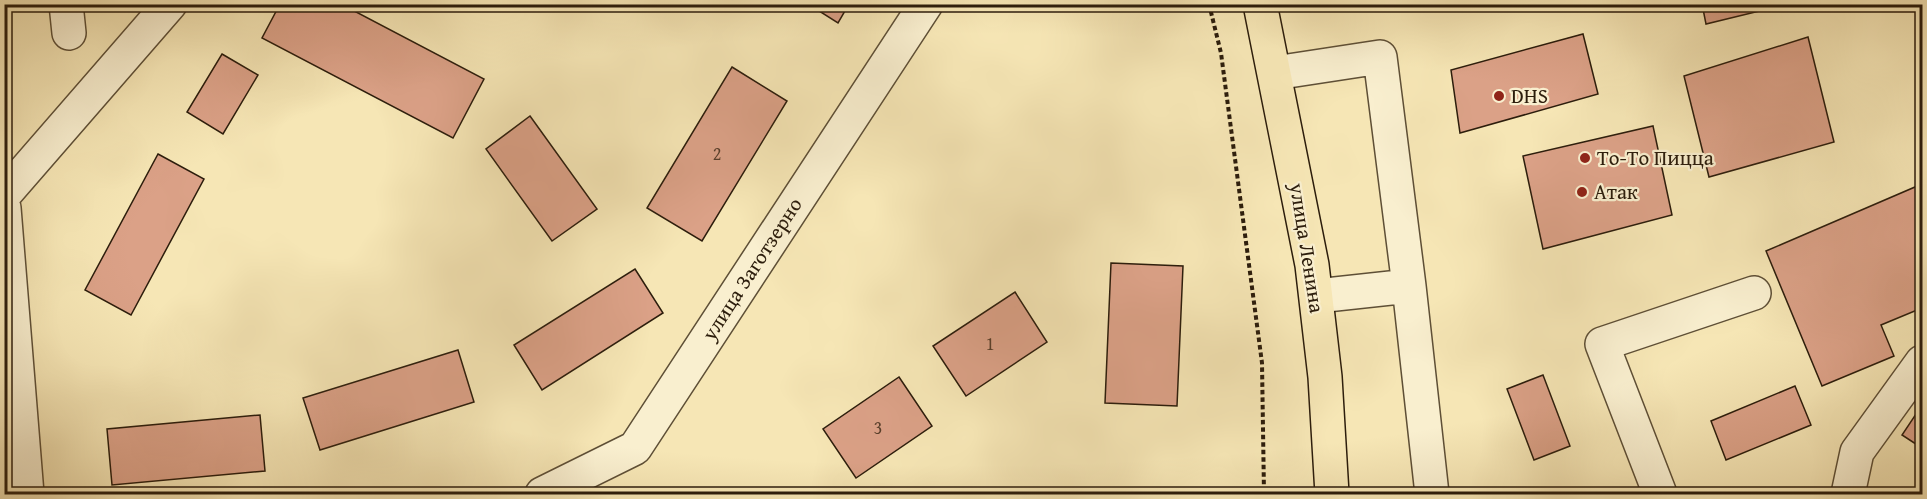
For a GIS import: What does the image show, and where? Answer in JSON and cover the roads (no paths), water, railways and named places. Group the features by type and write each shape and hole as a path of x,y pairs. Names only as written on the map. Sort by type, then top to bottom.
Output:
{"main road":[{"name":"улица Ленина","path":"1260,4 1317,296 1325,377 1332,495"}],"street":[{"path":"4,195 170,4"},
{"name":"улица Заготзерно","path":"542,495 635,448 926,4"},
{"path":"1275,73 1380,57 1409,286 1432,495"},
{"path":"4,208 27,495"},
{"path":"1317,296 1409,286"},
{"path":"1660,495 1602,344 1754,293"},
{"path":"1848,495 1857,452 1923,362"}],"place":[{"name":"DHS","path":"1499,96"},
{"name":"То-То Пицца","path":"1585,158"},
{"name":"Атак","path":"1582,192"}]}
